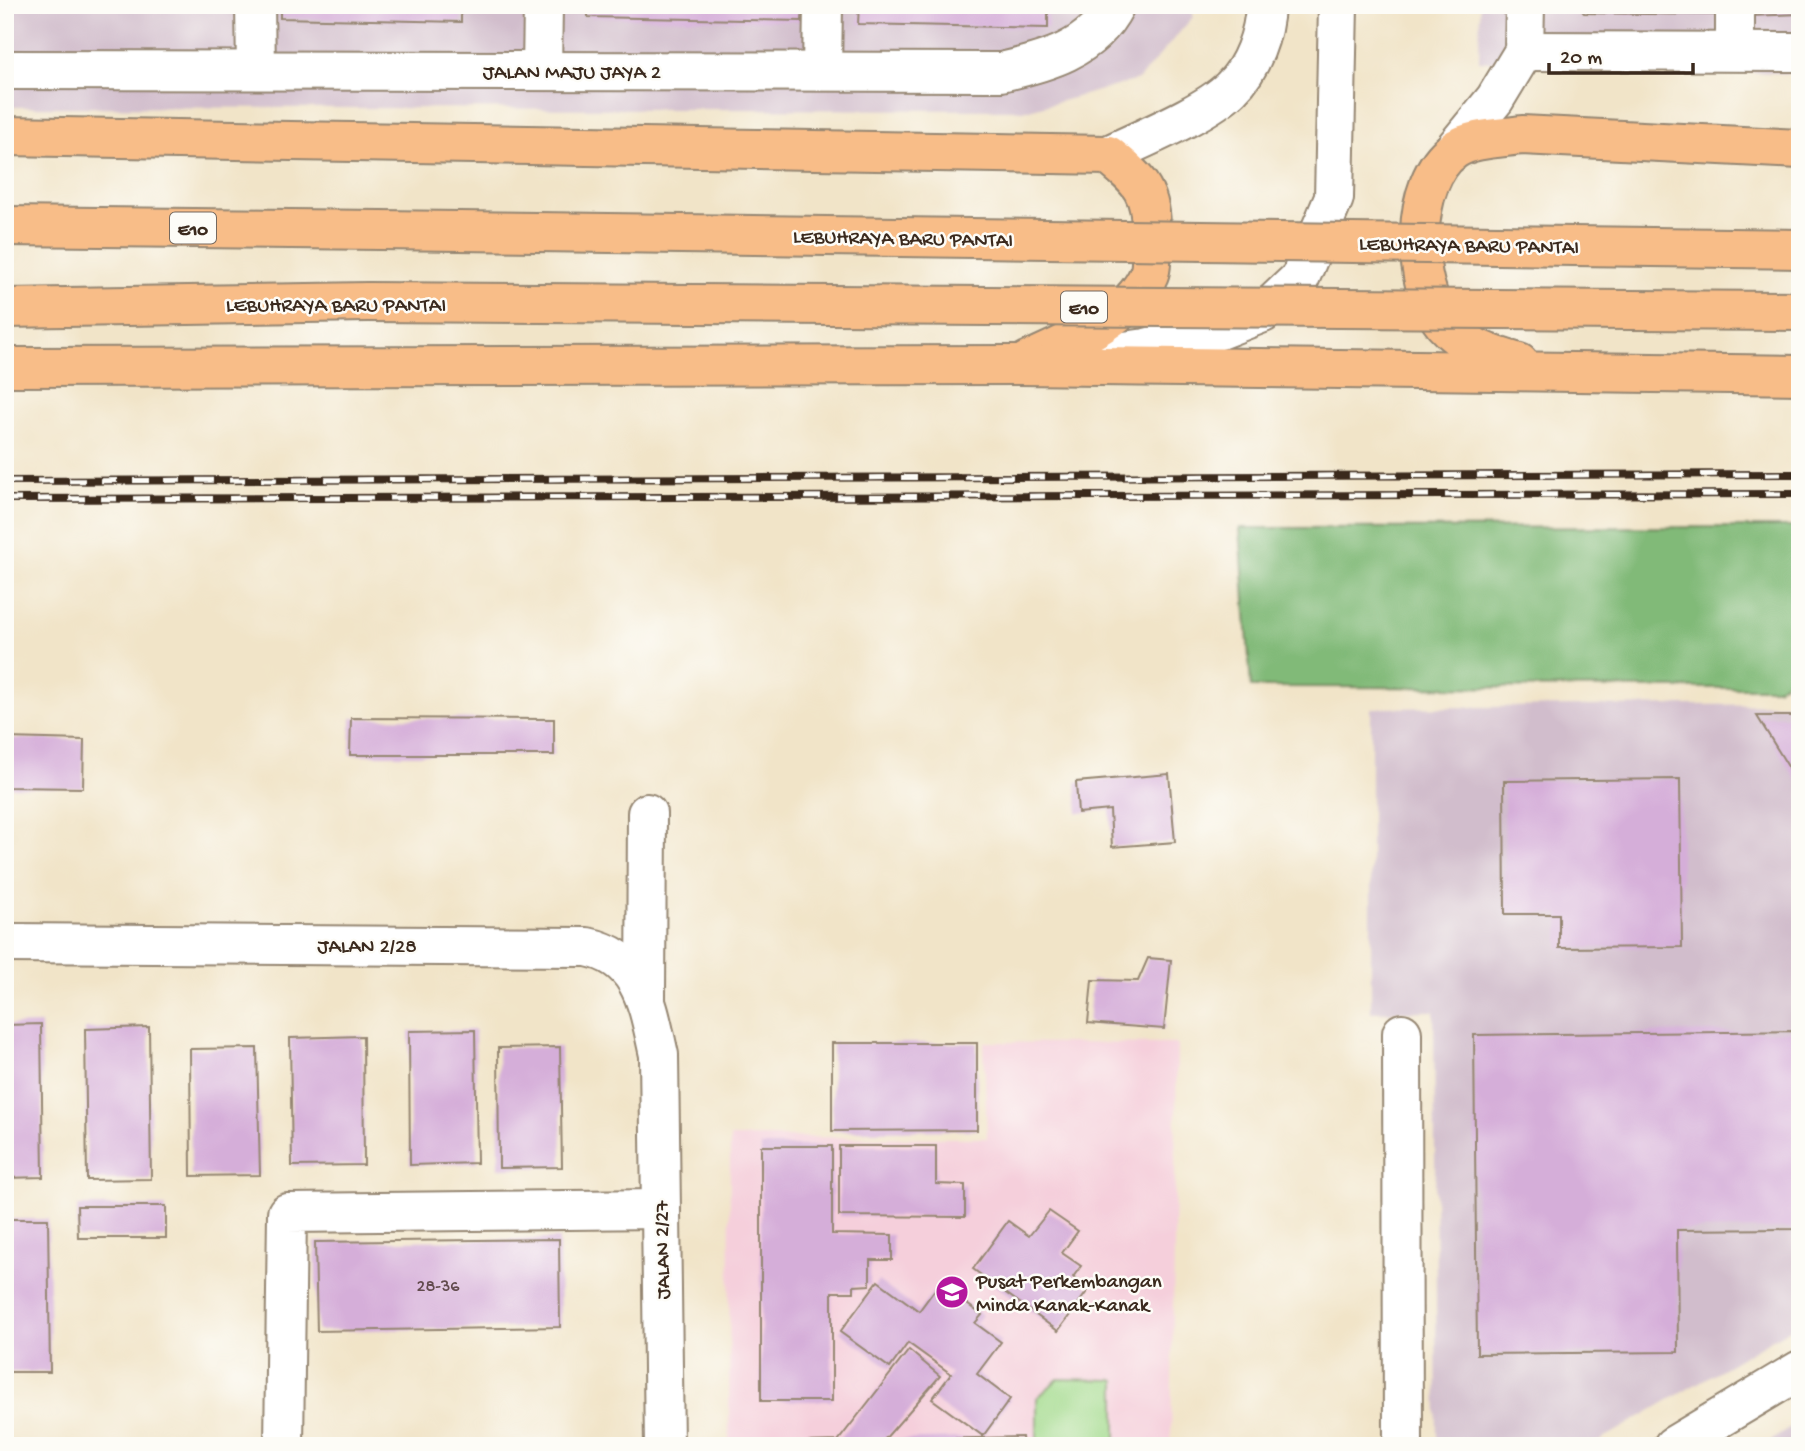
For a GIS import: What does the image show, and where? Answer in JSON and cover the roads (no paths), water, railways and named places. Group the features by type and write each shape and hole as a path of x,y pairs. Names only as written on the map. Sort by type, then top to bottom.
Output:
{"highway":[{"path":"1548,372 1478,351 1443,323 1425,286 1420,249 1421,209 1429,181 1454,149 1488,139 1522,135 1800,149"},
{"path":"5,136 1108,155 1136,178 1152,209 1150,273 1124,307 1095,330 1020,365"},
{"name":"LEBUHRAYA BARU PANTAI","path":"5,226 1800,249"},
{"name":"LEBUHRAYA BARU PANTAI","path":"5,308 368,302 1800,312"},
{"path":"5,367 1020,365 1800,375"}],"street":[{"path":"255,5 256,70"},
{"path":"542,71 543,5"},
{"path":"821,71 823,5"},
{"name":"JALAN MAJU JAYA 2","path":"5,70 1001,72 1051,61 1088,40 1115,5"},
{"path":"1108,155 1185,117 1231,88 1252,58 1264,24 1265,5"},
{"path":"1020,365 1146,348 1219,330 1263,313 1300,278 1334,198 1338,5"},
{"path":"1454,149 1495,99 1524,51 1525,5"},
{"path":"1735,5 1735,51"},
{"path":"1524,51 1800,51"},
{"path":"646,997 647,813"},
{"name":"JALAN 2/28","path":"5,943 587,947 605,950 621,960 646,997 659,1055"},
{"path":"1402,1033 1403,1446"},
{"name":"JALAN 2/27","path":"659,1055 664,1446"},
{"path":"284,1446 287,1213 660,1209"},
{"path":"1673,1446 1800,1370"}],"railway":[{"path":"5,481 1800,474"},
{"path":"5,499 1800,494"}],"place":[{"name":"Pusat Perkembangan Minda Kanak-Kanak","path":"952,1292"}]}
